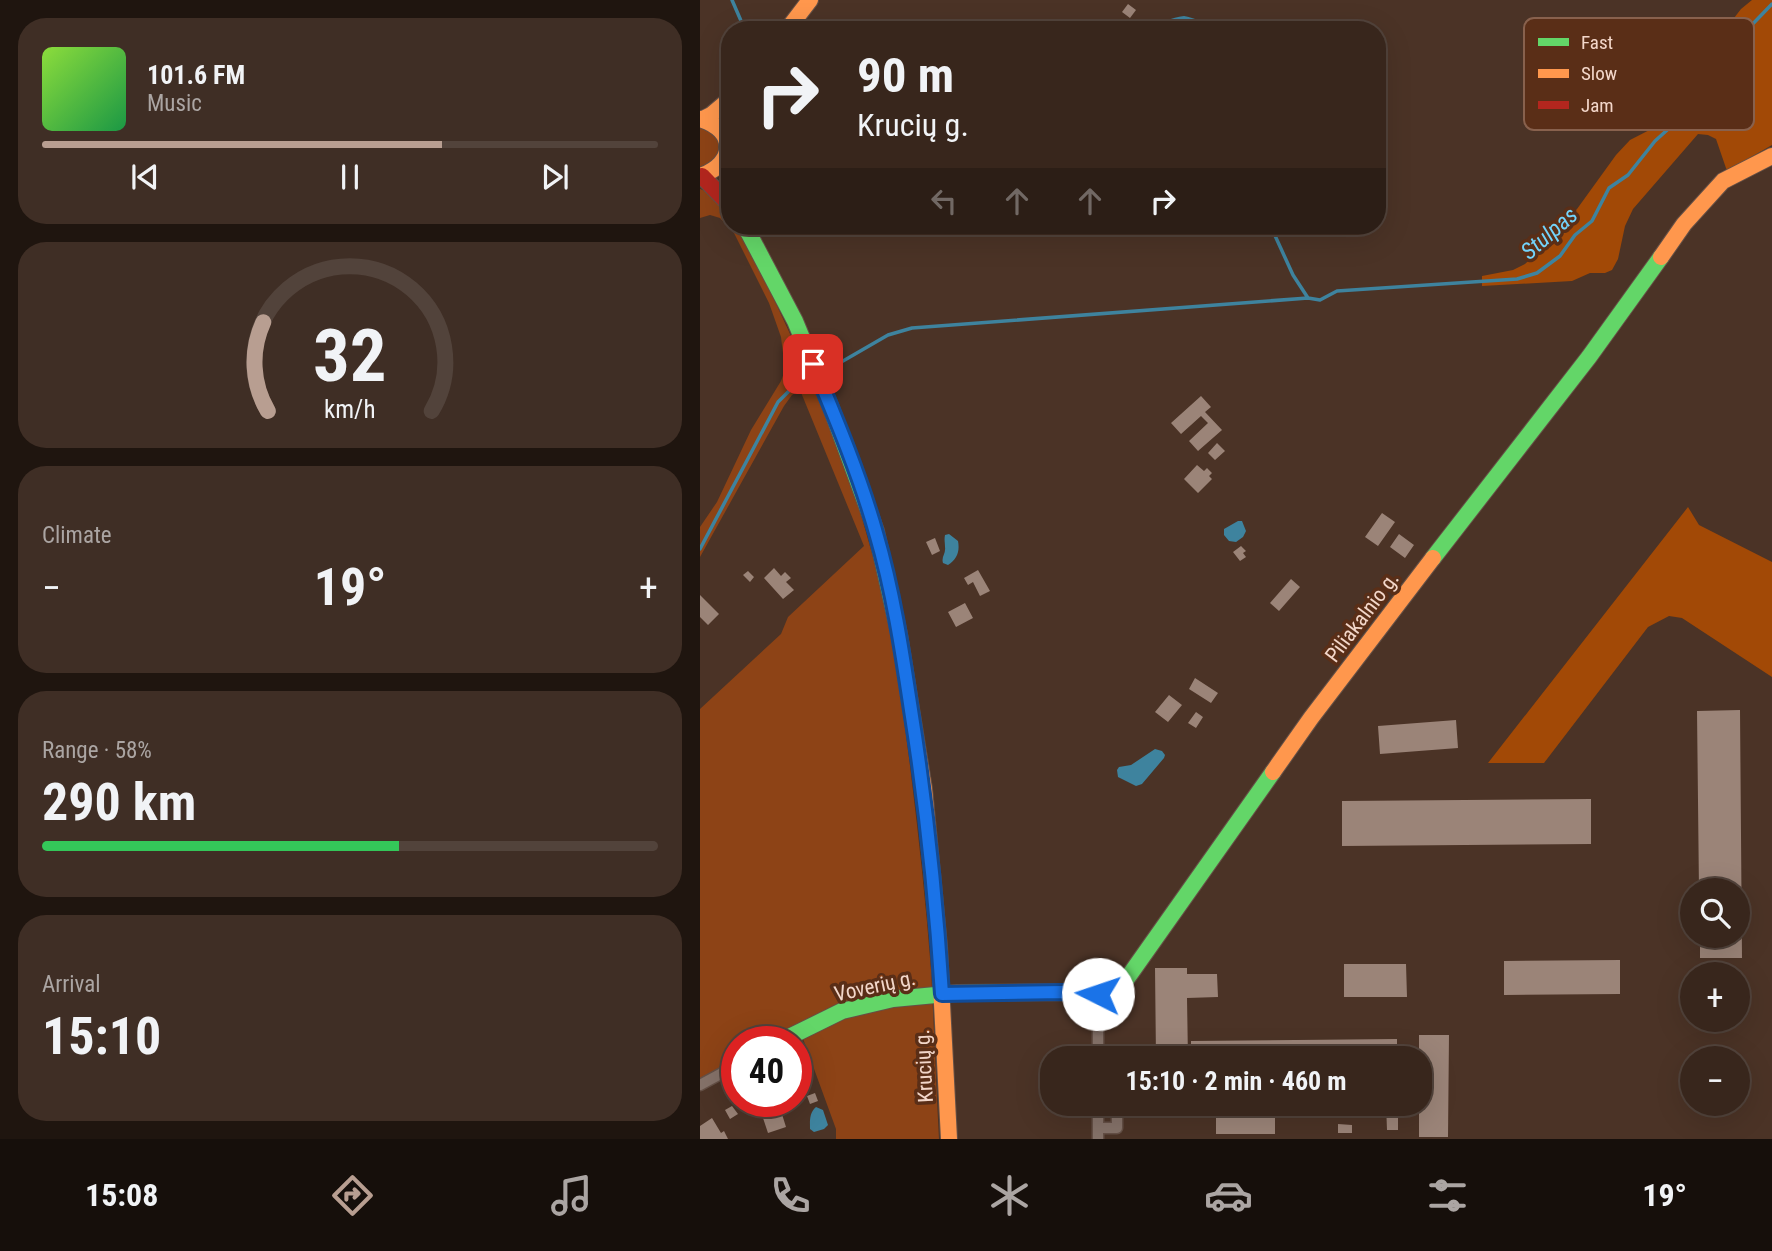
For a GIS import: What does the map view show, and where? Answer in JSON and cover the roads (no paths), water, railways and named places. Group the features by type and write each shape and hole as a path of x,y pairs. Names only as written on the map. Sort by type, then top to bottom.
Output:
{"street":[{"path":"794,21 810,0"},
{"path":"701,119 721,106"},
{"path":"701,119 721,128"},
{"name":"Piliakalnio g.","path":"1098,994 1115,990 1126,980 1311,718 1589,357 1684,225 1723,181 1772,156"},
{"path":"701,176 721,165"},
{"path":"701,176 721,194"},
{"name":"Krucių g.","path":"750,235 795,321 861,487 881,552 899,634 924,789 939,946 948,1139"},
{"path":"942,994 1098,994 1098,1046"},
{"name":"Voverių g.","path":"812,1026 842,1011 893,999 942,994"},
{"path":"700,1085 721,1074"},
{"path":"1098,1116 1098,1134 1117,1128 1117,1116"}],"water":[{"path":"1184,16 1198,21 1165,21"},
{"path":"1242,521 1246,531 1236,542 1229,541 1224,535 1224,529"},
{"path":"949,534 958,541 959,549 956,558 948,565 943,563 943,559 945,535"},
{"path":"1155,749 1162,751 1164,758 1142,784 1136,786 1118,777 1119,767 1131,765"},
{"path":"816,1107 823,1110 828,1125 824,1129 814,1132 810,1129 812,1112"}],"waterway":[{"name":"Stulpas","path":"732,0 741,21"},
{"name":"Stulpas","path":"1754,23 1772,4"},
{"name":"Stulpas","path":"1275,235 1293,275 1308,298 1320,300 1337,291 1517,279 1537,273 1560,256 1575,235 1592,221 1609,188 1628,175 1667,130"},
{"path":"843,361 888,335 912,328 1308,298"},
{"path":"700,549 778,402 793,387"}]}
